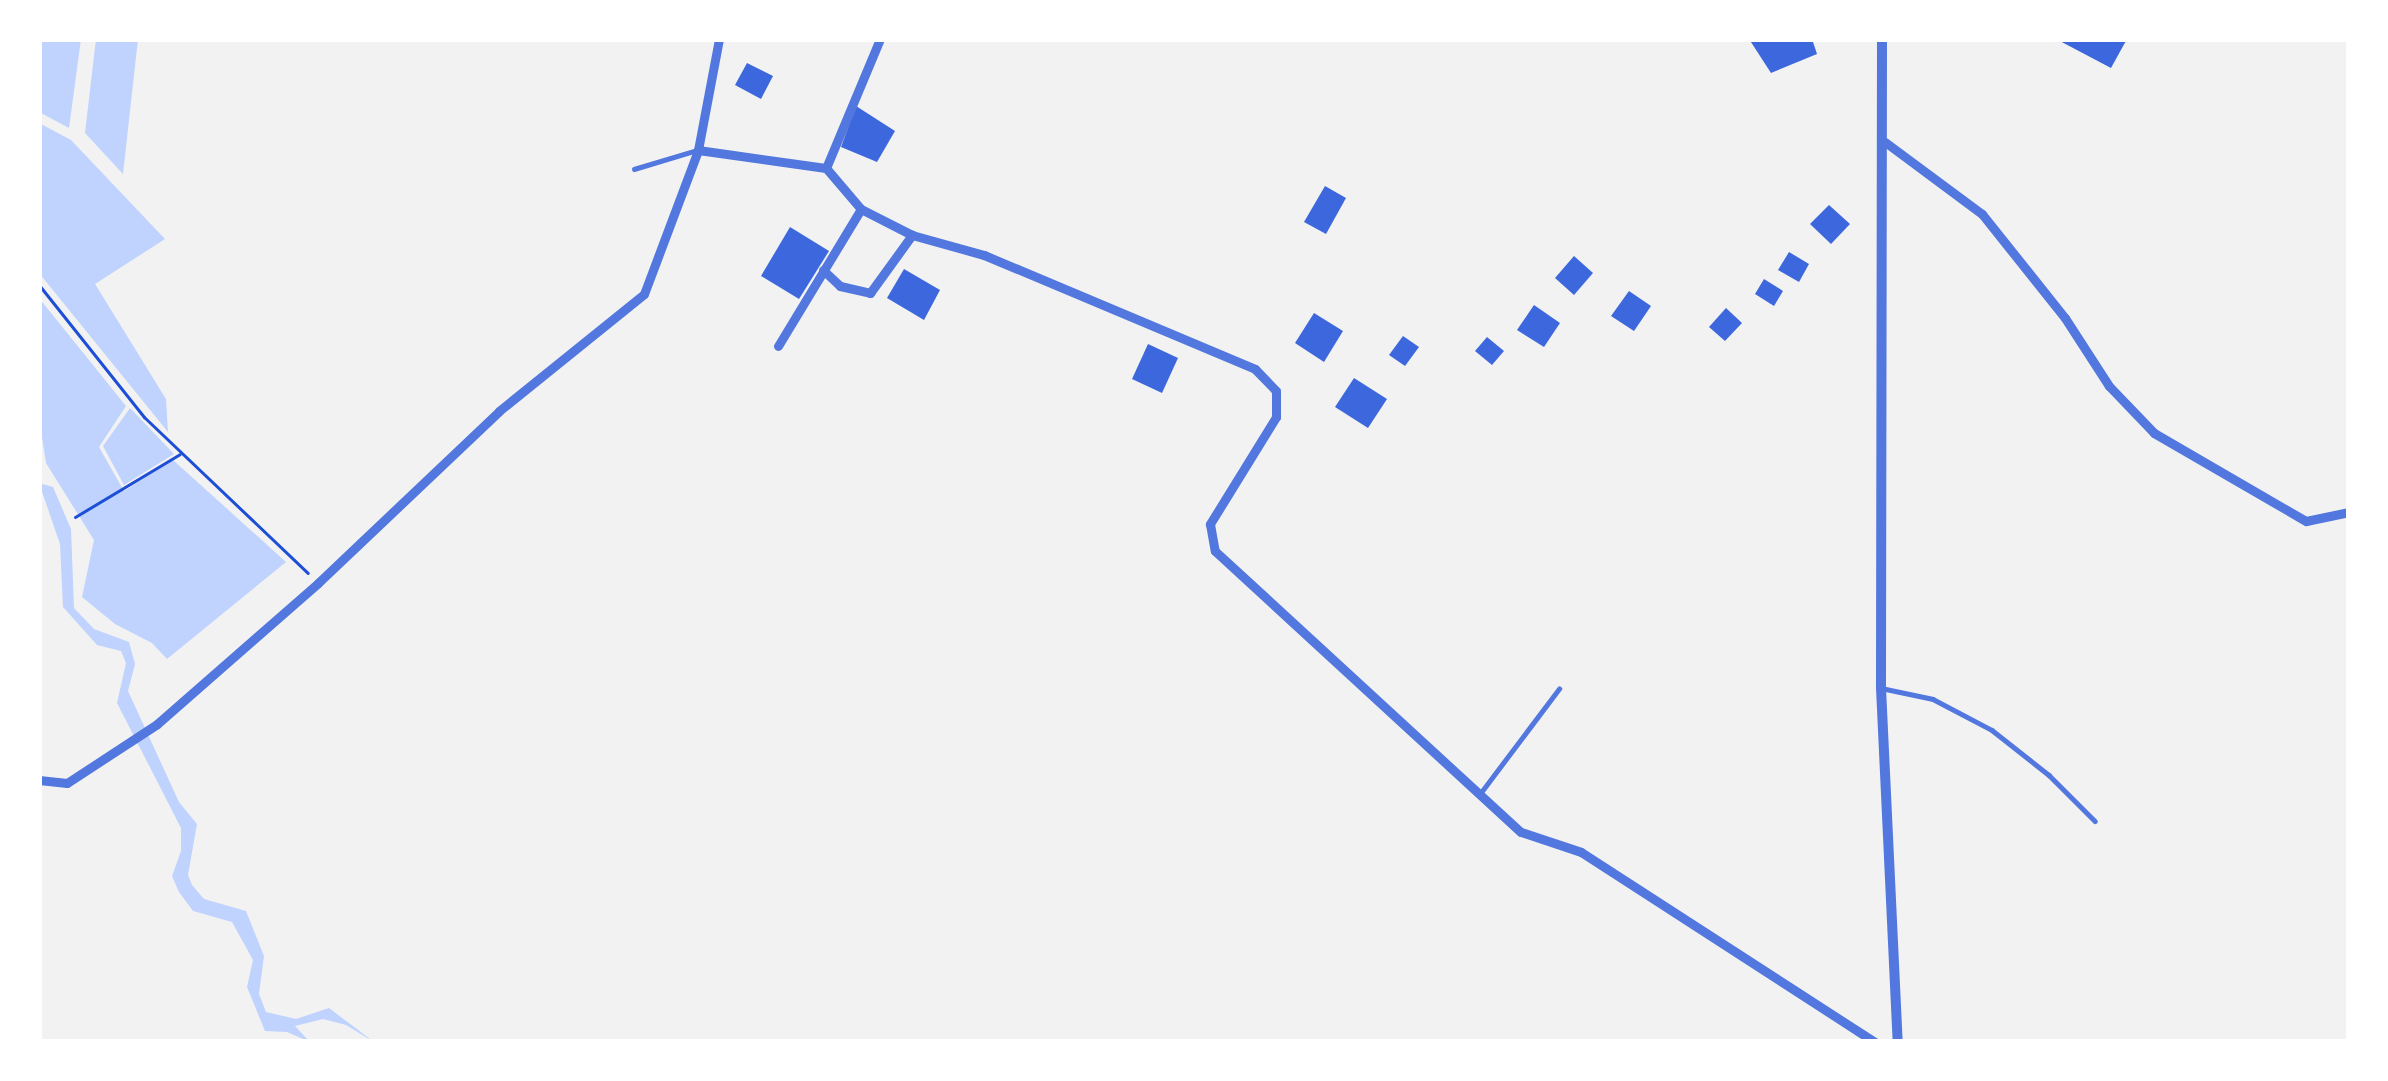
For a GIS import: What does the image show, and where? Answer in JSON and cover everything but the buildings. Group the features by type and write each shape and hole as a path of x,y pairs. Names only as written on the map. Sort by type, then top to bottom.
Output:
{"street":[{"path":"39,780 67,783 157,724 318,583 499,411 644,294 698,150 719,39"},
{"path":"826,168 880,39"},
{"path":"1882,39 1881,688 1898,1042"},
{"path":"1885,142 1982,214 2065,318 2109,386 2154,434 2306,521 2349,512"},
{"path":"698,150 826,168 861,208 912,235 985,255 1255,369 1276,391 1276,417 1210,524 1215,551 1521,832 1581,852 1875,1042"},
{"path":"778,346 861,208"},
{"path":"823,270 840,286 870,293 912,235"}],"lane":[{"path":"634,169 698,150"},
{"path":"1881,688 1933,699 1992,730 2049,775 2095,821"},
{"path":"1478,796 1558,689"}],"path":[{"path":"39,285 144,417 318,583"},
{"path":"75,518 181,453"}],"water":[{"path":"39,39 81,39 69,128 39,112"},
{"path":"96,39 138,39 123,174 85,133"},
{"path":"39,123 71,140 165,239 95,284 166,399 168,432 39,273"},
{"path":"39,298 126,406 99,447 124,491 173,460 286,562 167,659 152,643 115,624 82,597 94,540 46,463 39,418"},
{"path":"130,408 174,454 124,485 103,446"},
{"path":"39,483 53,487 71,529 74,608 94,629 129,642 135,664 128,691 179,802 197,824 188,875 192,885 204,899 246,911 264,956 259,994 266,1012 296,1019 329,1008 374,1042 346,1025 323,1019 295,1026 310,1042 287,1032 265,1031 247,987 253,960 232,922 193,911 179,892 172,876 181,851 181,828 117,703 126,663 121,651 97,645 63,607 60,544"}]}
